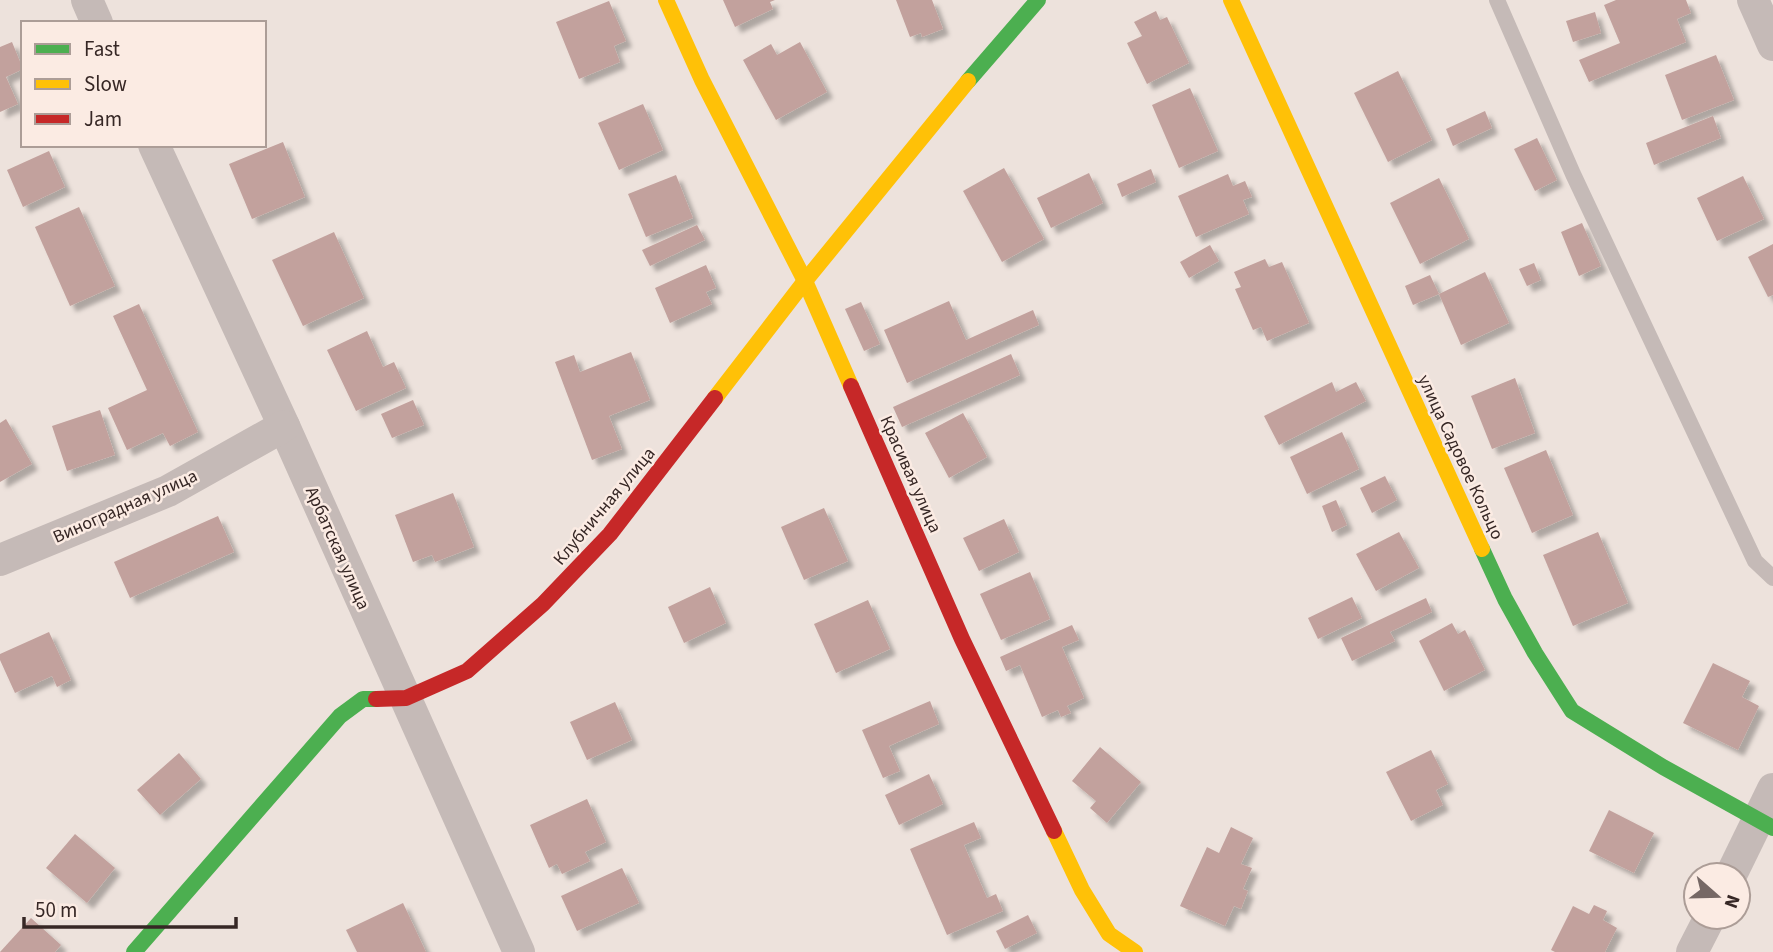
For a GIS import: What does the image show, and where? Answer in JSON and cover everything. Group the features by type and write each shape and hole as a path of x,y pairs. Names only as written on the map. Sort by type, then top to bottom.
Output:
{"street":[{"path":"86,0 96,21"},
{"name":"Красивая улица","path":"666,0 702,80 805,281 962,639 1082,890 1110,934 1135,952"},
{"name":"Клубничная улица","path":"134,952 340,716 363,699 406,698 467,671 543,604 610,534 805,281 983,62 1038,0"},
{"name":"улица Садовое Кольцо","path":"1231,0 1505,599 1572,711 1765,825"},
{"path":"1753,0 1773,45"},
{"name":"Арбатская улица","path":"155,147 284,426 519,952"},
{"name":"Виноградная улица","path":"0,560 167,491 284,426"},
{"path":"1741,861 1765,825 1773,789"},
{"path":"1692,952 1703,931"}],"lane":[{"path":"1497,0 1573,174 1755,561 1773,578"}],"building":[{"path":"723,0 775,0 770,2 773,9 735,27"},
{"path":"896,0 932,0 943,29 922,37 921,33 910,37"},
{"path":"1616,0 1686,0 1691,13 1677,19 1686,42 1589,82 1579,60 1620,43 1604,5"},
{"path":"609,1 626,41 614,46 620,62 579,79 556,22"},
{"path":"1156,11 1160,20 1167,17 1189,63 1147,84 1127,43 1142,36 1134,22"},
{"path":"1595,12 1601,33 1573,42 1566,21"},
{"path":"12,42 21,70 6,77 18,104 0,112 0,47"},
{"path":"800,42 827,92 776,120 743,60 771,44 777,55"},
{"path":"1716,55 1734,100 1682,120 1665,75"},
{"path":"1398,71 1432,140 1388,162 1354,93"},
{"path":"1190,88 1218,151 1179,168 1152,105"},
{"path":"643,104 663,150 619,170 598,123"},
{"path":"1485,111 1492,128 1453,146 1446,129"},
{"path":"1713,116 1721,138 1654,165 1646,143"},
{"path":"1537,138 1557,180 1535,191 1514,149"},
{"path":"283,142 305,197 252,219 229,164"},
{"path":"49,151 65,187 23,207 7,170"},
{"path":"1004,168 1044,239 1002,262 963,191"},
{"path":"1151,169 1156,182 1122,197 1117,184"},
{"path":"1089,173 1103,203 1051,228 1037,198"},
{"path":"1228,174 1233,186 1245,181 1252,197 1243,200 1249,214 1196,237 1178,196"},
{"path":"676,175 693,218 646,237 628,194"},
{"path":"1743,176 1764,219 1717,241 1697,198"},
{"path":"1439,178 1469,239 1420,264 1390,203"},
{"path":"79,207 115,286 70,306 35,227"},
{"path":"1582,223 1601,266 1579,276 1561,232"},
{"path":"697,225 705,240 650,266 642,250"},
{"path":"334,232 364,298 303,326 272,260"},
{"path":"1773,244 1773,295 1768,297 1748,257"},
{"path":"1210,245 1219,261 1189,278 1180,262"},
{"path":"1265,259 1269,267 1282,262 1309,323 1267,341 1261,327 1253,330 1235,289 1241,287 1234,272"},
{"path":"1534,263 1541,280 1527,286 1519,269"},
{"path":"706,265 716,288 706,292 712,304 670,323 655,288"},
{"path":"1485,272 1509,323 1461,345 1439,294"},
{"path":"1430,275 1439,294 1413,305 1405,286"},
{"path":"949,301 966,340 1033,310 1039,325 907,383 884,330"},
{"path":"861,302 880,344 864,351 845,309"},
{"path":"139,304 198,432 170,446 163,433 127,450 108,408 147,390 113,316"},
{"path":"367,331 383,367 394,362 406,388 356,411 327,350"},
{"path":"631,352 650,400 609,416 622,449 592,460 555,362 574,355 580,372"},
{"path":"1011,354 1020,375 902,427 893,407"},
{"path":"1515,378 1535,433 1492,449 1471,396"},
{"path":"1332,382 1336,392 1356,382 1366,401 1279,445 1264,416"},
{"path":"413,400 424,425 392,438 381,414"},
{"path":"100,410 115,455 67,471 52,426"},
{"path":"963,413 987,457 949,478 925,433"},
{"path":"6,419 32,464 0,482 0,423"},
{"path":"1342,432 1359,469 1307,494 1290,457"},
{"path":"1546,450 1573,515 1532,533 1504,468"},
{"path":"1385,476 1397,500 1372,513 1360,488"},
{"path":"453,493 474,547 435,562 432,555 413,562 395,515"},
{"path":"1336,500 1347,525 1332,532 1322,506"},
{"path":"824,508 848,561 804,580 781,527"},
{"path":"218,516 234,552 130,598 114,562"},
{"path":"1004,519 1019,552 979,571 963,538"},
{"path":"1399,532 1419,568 1376,591 1356,554"},
{"path":"1598,532 1628,603 1573,626 1543,555"},
{"path":"1030,572 1050,619 1001,640 980,594"},
{"path":"710,587 726,623 684,643 668,607"},
{"path":"1352,597 1362,618 1318,639 1308,618"},
{"path":"1426,598 1432,612 1390,632 1395,641 1352,661 1341,638"},
{"path":"868,600 890,649 836,673 814,624"},
{"path":"1452,623 1458,634 1465,630 1485,670 1444,691 1419,641"},
{"path":"1072,625 1079,640 1062,647 1084,698 1067,706 1071,713 1061,717 1058,710 1042,717 1020,665 1006,671 1000,657"},
{"path":"49,632 71,680 57,687 52,676 15,693 0,660 0,654"},
{"path":"1713,663 1750,681 1742,697 1759,706 1738,750 1683,723"},
{"path":"930,701 939,724 889,746 900,771 883,778 862,730"},
{"path":"615,702 632,740 587,760 570,722"},
{"path":"1100,747 1141,782 1107,823 1090,808 1096,801 1072,781"},
{"path":"1431,750 1448,784 1436,790 1443,805 1411,821 1386,772"},
{"path":"179,753 201,779 160,815 137,790"},
{"path":"929,774 943,804 899,825 885,795"},
{"path":"587,799 606,842 585,852 590,861 562,874 557,864 549,868 530,825"},
{"path":"1609,810 1654,833 1634,873 1589,851"},
{"path":"974,822 981,838 964,845 987,898 996,894 1003,911 947,935 910,849"},
{"path":"1231,827 1253,838 1241,864 1252,868 1243,889 1248,891 1241,909 1234,906 1225,926 1180,906 1207,847 1219,853"},
{"path":"75,834 115,868 87,903 46,868"},
{"path":"622,868 639,903 577,931 561,896"},
{"path":"403,903 426,952 357,952 346,930"},
{"path":"1594,905 1607,911 1603,920 1617,928 1605,952 1551,950 1573,906 1589,914"},
{"path":"1028,915 1037,933 1005,949 996,931"},
{"path":"31,918 61,945 55,952 0,952"}],"traffic: fast":[{"path":"968,81 1038,0"},
{"path":"1482,549 1505,599 1572,711 1663,767 1773,828"},
{"path":"134,952 340,716 363,699 376,699"}],"traffic: slow":[{"path":"666,0 702,80 805,281 851,386"},
{"path":"1231,0 1482,549"},
{"path":"715,398 805,281 968,81"},
{"path":"1054,831 1082,890 1109,934 1135,952"}],"traffic: jam":[{"path":"851,386 962,639 1054,831"},
{"path":"376,699 406,698 467,671 543,604 610,534 715,398"}]}
